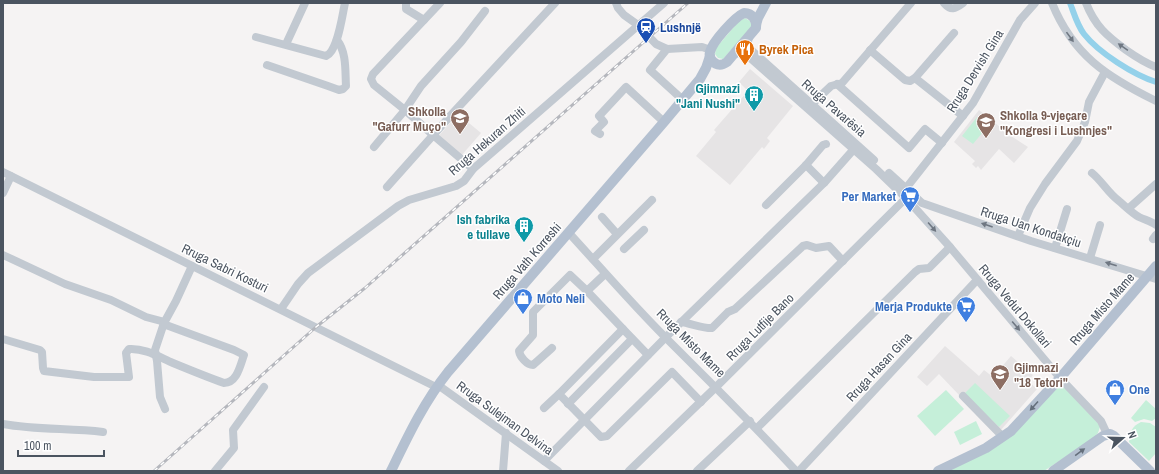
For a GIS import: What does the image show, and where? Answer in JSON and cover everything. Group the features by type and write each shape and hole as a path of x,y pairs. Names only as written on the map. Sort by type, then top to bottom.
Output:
{"main road":[{"path":"746,13 765,3"},
{"path":"756,25 765,3"},
{"path":"746,13 754,18 756,25"},
{"name":"Rruga Vath Korreshi","path":"391,471 422,410 437,386 683,100 700,79 706,68 710,53 720,36 736,18 746,13"},
{"name":"Rruga Vath Korreshi","path":"700,79 712,69 727,62 755,30 756,25"},
{"path":"710,53 714,63 722,65"},
{"name":"Rruga Misto Mame","path":"938,471 986,448 1011,431 1152,277 1156,266"},
{"path":"1053,471 1106,434 1114,436 1150,471"}],"street":[{"path":"287,42 305,3"},
{"path":"256,37 326,56 329,54 337,40 345,3"},
{"path":"406,3 406,9 424,20"},
{"path":"440,3 373,74 371,79 374,85 473,169"},
{"path":"387,188 554,3"},
{"path":"616,3 624,15 638,25 656,44 667,49 702,47 710,53"},
{"name":"Rruga Hekuran Zhiti","path":"281,309 298,284 308,273 375,222 409,200 456,186 464,181 473,169 664,3"},
{"path":"812,104 831,86 842,83 911,3"},
{"path":"944,3 948,8 958,8 963,3"},
{"name":"Rruga Dervish Gina","path":"906,194 980,92 1020,20 1035,3"},
{"path":"1052,3 1061,24 1071,40 1080,50 1104,72 1156,101"},
{"path":"1086,3 1094,20 1111,39 1138,58 1156,67"},
{"path":"374,147 405,110 422,86 461,42 485,11"},
{"path":"870,50 905,80 910,81 915,78 954,33"},
{"name":"Rruga Pavarësia","path":"748,38 747,45 749,49 812,104 906,194"},
{"path":"267,65 339,90 343,89 346,86 344,52 342,46 337,40"},
{"path":"667,49 650,70 683,100"},
{"name":"Rruga Pavarësia","path":"733,55 741,52 748,56 906,194"},
{"path":"1018,236 1030,208 1045,184 1077,141 1085,122 1089,102 1104,72"},
{"path":"915,78 963,116"},
{"path":"837,84 909,148 925,129 942,143"},
{"path":"600,134 595,131 604,122 599,116 626,87 664,122"},
{"path":"766,205 806,165 823,145 826,144"},
{"path":"544,461 666,337 824,183 854,149"},
{"path":"806,165 824,183"},
{"name":"Rruga Sabri Kosturi","path":"3,172 437,386"},
{"path":"1092,173 1109,192 1128,208 1140,217 1152,221 1156,225"},
{"path":"3,193 12,176"},
{"path":"1128,208 1156,184"},
{"name":"Rruga Uan Kondakçiu","path":"906,194 923,204 1055,248 1152,277"},
{"name":"Rruga Vedut Dokollari","path":"906,194 1060,378 1101,421 1106,434"},
{"name":"Rruga Lutfije Bano","path":"629,471 843,261 906,194"},
{"path":"592,259 652,200"},
{"path":"920,212 918,206 923,204"},
{"path":"1055,248 1067,209"},
{"path":"602,217 618,234"},
{"path":"1090,258 1100,224"},
{"path":"624,249 644,230"},
{"name":"Rruga Misto Mame","path":"569,233 605,274 757,428 797,471"},
{"path":"682,322 708,329 712,328 728,312 735,309 803,246 807,245 816,248 829,246 843,261"},
{"path":"757,428 915,272 919,269 929,268 950,248"},
{"path":"3,255 65,284 111,300 244,355 232,382 224,383 172,363 155,354 129,349 126,353 128,377 87,376 44,371 42,352 40,350 3,339"},
{"path":"165,410 160,397 157,361 154,350 164,323 192,266"},
{"path":"587,291 605,274"},
{"path":"552,348 533,365 530,365 521,357 519,351 533,334 533,312 570,275 648,356"},
{"name":"Rruga Hasan Gina","path":"797,471 977,280"},
{"path":"544,408 623,329"},
{"path":"568,404 632,339"},
{"path":"558,394 601,437 608,436 672,372 701,402"},
{"path":"578,375 587,384"},
{"name":"Rruga Sulejman Delvina","path":"437,386 506,433 558,471"},
{"path":"215,471 234,448 233,430 264,387"},
{"path":"963,396 1003,437"},
{"path":"697,471 750,421"},
{"path":"3,424 39,429 103,432"},
{"path":"503,471 506,433"}],"shaded area":[{"path":"750,69 793,106 767,138 770,141 764,149 762,147 730,185 696,156 716,132 714,130 748,91 739,82"},
{"name":"Shkolla 9-vjeçare \"Kongresi i Lushnjes\"","path":"979,110 1011,136 1028,147 1014,163 999,149 981,170 978,166 976,168 972,164 975,161 954,142"},
{"name":"Shkolla \"Gafurr Muço\"","path":"458,114 481,133 461,156 438,137"},
{"name":"Gjimnazi \"18 Tetori\"","path":"945,346 979,376 984,370 993,377 1011,356 1033,375 1028,381 1037,389 1000,431 960,396 939,374 927,386 917,377"}],"green space":[{"path":"745,18 750,21 752,26 723,59 718,58 715,54 716,48 739,21"},
{"path":"977,117 988,126 973,144 962,136"},
{"path":"975,383 1010,416 999,427 964,394"},
{"path":"1059,383 1098,418 1100,427 1094,438 1044,471 943,471 983,453"},
{"path":"946,390 964,409 935,436 917,416"},
{"path":"1146,400 1156,409 1156,418 1152,421 1144,419 1135,422 1131,418"},
{"path":"976,421 982,434 960,445 954,432"},
{"path":"1141,422 1150,423 1156,427 1156,453 1149,461 1129,442 1132,430"}],"waterway":[{"path":"1070,3 1079,27 1098,49 1128,69 1156,82"}],"railway":[{"path":"154,471 316,327 365,288 688,3"}],"place":[{"name":"Lushnjë","path":"646,44"},
{"name":"Byrek Pica","path":"745,66"},
{"name":"Gjimnazi \"Jani Nushi\"","path":"754,112"},
{"name":"Shkolla \"Gafurr Muço\"","path":"460,135"},
{"name":"Shkolla 9-vjeçare \"Kongresi i Lushnjes\"","path":"986,139"},
{"name":"Per Market","path":"910,213"},
{"name":"Ish fabrika e tullave","path":"524,243"},
{"name":"Moto Neli","path":"523,315"},
{"name":"Merja Produkte","path":"966,323"},
{"name":"Gjimnazi \"18 Tetori\"","path":"1000,391"},
{"name":"One","path":"1115,406"}]}
